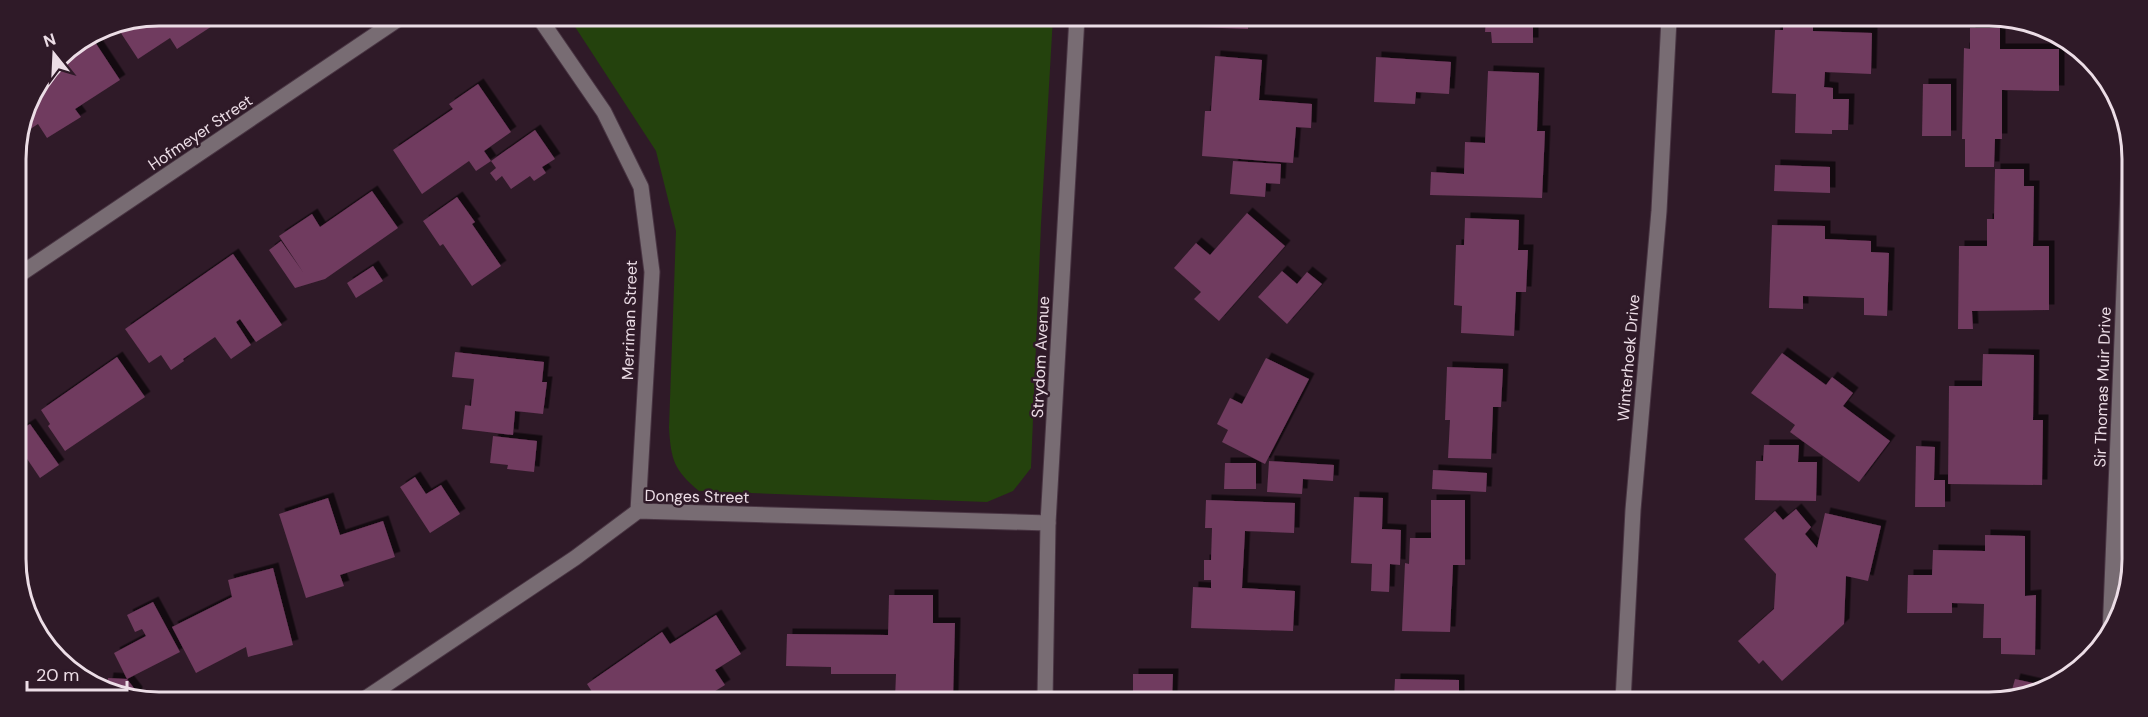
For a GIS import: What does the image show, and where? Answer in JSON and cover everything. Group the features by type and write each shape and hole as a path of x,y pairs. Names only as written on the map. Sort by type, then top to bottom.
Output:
{"street":[{"name":"Hofmeyer Street","path":"26,270 388,26"},
{"name":"Merriman Street","path":"545,26 604,112 641,187 652,272 638,511"},
{"name":"Strydom Avenue","path":"1046,692 1048,523 1076,26"},
{"name":"Winterhoek Drive","path":"1624,691 1633,510 1659,211 1669,26"},
{"name":"Sir Thomas Muir Drive","path":"2111,612 2122,353"},
{"name":"Donges Street","path":"375,692 575,558 638,511 1048,523"}],"green space":[{"path":"575,26 1052,26 1041,224 1031,468 1013,491 987,502 699,491 684,477 675,464 669,428 676,231 656,151"}],"building":[{"path":"212,26 177,49 170,38 138,59 120,32 141,27"},
{"path":"1248,26 1248,29 1196,27"},
{"path":"1485,26 1533,26 1533,43 1492,43 1491,32 1485,32"},
{"path":"1783,26 1813,26 1813,31 1872,33 1871,74 1825,72 1824,87 1833,88 1833,99 1849,99 1848,130 1832,130 1832,134 1795,133 1796,94 1772,93 1775,30 1783,30"},
{"path":"1970,28 2000,28 2000,49 2059,49 2059,91 2002,90 2002,139 1995,139 1994,167 1965,167 1965,139 1962,139 1964,48 1970,49"},
{"path":"95,42 120,80 75,109 81,117 47,138 38,124 29,130 43,92 49,84 84,84 84,49"},
{"path":"1215,56 1262,60 1259,100 1312,104 1311,128 1296,127 1293,163 1202,156 1205,111 1211,111"},
{"path":"1376,57 1451,62 1449,94 1416,92 1415,104 1374,102"},
{"path":"1488,71 1539,73 1537,131 1545,131 1542,198 1430,195 1431,172 1464,174 1465,142 1485,143"},
{"path":"478,84 511,132 484,151 491,161 476,171 469,161 422,194 393,150 453,109 449,104"},
{"path":"1923,84 1951,84 1951,136 1922,136"},
{"path":"535,130 555,159 542,167 546,173 534,181 530,176 511,189 502,176 496,181 490,173 496,168 491,161"},
{"path":"1233,161 1281,164 1280,184 1266,183 1265,197 1230,194"},
{"path":"1775,165 1830,167 1830,193 1774,191"},
{"path":"1995,169 2024,169 2024,186 2034,186 2033,246 2049,246 2049,310 1972,311 1973,329 1958,329 1959,246 1987,246 1987,219 1994,219"},
{"path":"372,191 398,228 325,279 295,288 269,250 281,241 303,272 279,236 312,214 320,227"},
{"path":"457,197 475,222 472,224 501,266 472,286 443,244 440,246 423,221"},
{"path":"1247,213 1285,246 1219,321 1194,299 1201,292 1174,268 1196,243 1210,255"},
{"path":"1465,218 1519,220 1518,250 1528,250 1526,292 1516,292 1514,336 1461,333 1462,306 1454,305 1456,245 1464,245"},
{"path":"1772,225 1825,226 1825,239 1871,241 1871,252 1889,253 1887,316 1864,315 1864,298 1803,296 1803,309 1769,308"},
{"path":"233,254 282,325 256,342 240,319 236,322 251,345 231,359 215,337 171,370 161,355 149,363 125,329"},
{"path":"373,266 383,281 356,298 347,283"},
{"path":"1282,271 1297,284 1307,272 1322,284 1287,324 1258,297"},
{"path":"455,352 544,362 542,382 547,382 543,414 515,411 513,435 462,429 465,405 471,406 474,379 452,377"},
{"path":"1782,353 1826,385 1832,377 1853,393 1843,406 1890,441 1859,482 1790,432 1795,425 1751,393"},
{"path":"1983,354 2034,355 2033,420 2043,420 2042,485 1948,484 1949,386 1982,386"},
{"path":"117,357 145,397 65,451 48,426 50,424 41,410"},
{"path":"1266,358 1309,379 1265,464 1222,442 1228,430 1217,424 1230,398 1242,404"},
{"path":"1447,367 1503,369 1501,407 1493,407 1491,459 1448,458 1450,420 1445,420"},
{"path":"30,424 59,465 40,478 26,457 26,426"},
{"path":"493,436 537,441 534,472 507,469 508,465 490,463"},
{"path":"1764,445 1799,445 1798,462 1817,462 1816,501 1755,500 1756,461 1763,461"},
{"path":"1916,446 1935,447 1934,480 1945,480 1945,507 1915,507"},
{"path":"1269,461 1334,465 1333,481 1303,479 1302,494 1267,492"},
{"path":"1225,463 1256,463 1256,489 1224,489"},
{"path":"1433,470 1487,473 1486,492 1432,489"},
{"path":"415,477 426,494 441,485 460,514 430,533 400,487"},
{"path":"1354,497 1383,498 1382,529 1401,530 1400,565 1390,564 1389,592 1371,591 1372,564 1351,563"},
{"path":"328,498 340,535 383,521 395,557 340,575 344,586 306,598 279,514"},
{"path":"1206,500 1295,503 1294,533 1245,531 1242,588 1295,591 1293,631 1191,628 1193,587 1211,588 1211,580 1204,580 1204,560 1211,560 1212,528 1205,528"},
{"path":"1431,500 1465,500 1465,565 1453,565 1450,632 1402,631 1405,563 1409,564 1410,538 1431,538"},
{"path":"1796,509 1811,527 1805,534 1817,548 1825,513 1881,526 1868,581 1846,576 1844,624 1782,681 1763,660 1759,664 1738,641 1774,609 1776,574 1744,539 1775,511 1783,520"},
{"path":"1985,535 2025,536 2025,596 2036,595 2035,655 2001,654 2001,638 1983,638 1984,604 1952,603 1952,613 1907,613 1908,575 1932,575 1933,550 1985,551"},
{"path":"273,568 293,645 248,657 246,647 196,673 172,627 232,597 228,580"},
{"path":"889,595 933,595 933,623 955,623 953,692 895,692 896,674 831,674 831,667 786,666 787,634 888,635"},
{"path":"153,602 180,652 127,679 114,653 146,636 142,629 135,632 127,615"},
{"path":"716,615 741,654 715,670 725,685 714,692 592,692 587,684 662,632 670,644"},
{"path":"1133,674 1173,674 1172,691 1133,691"},
{"path":"108,678 127,679 135,689 124,687 108,681"},
{"path":"1395,679 1459,680 1459,691 1394,691"},
{"path":"2015,679 2034,683 2015,689 2012,689"}]}
